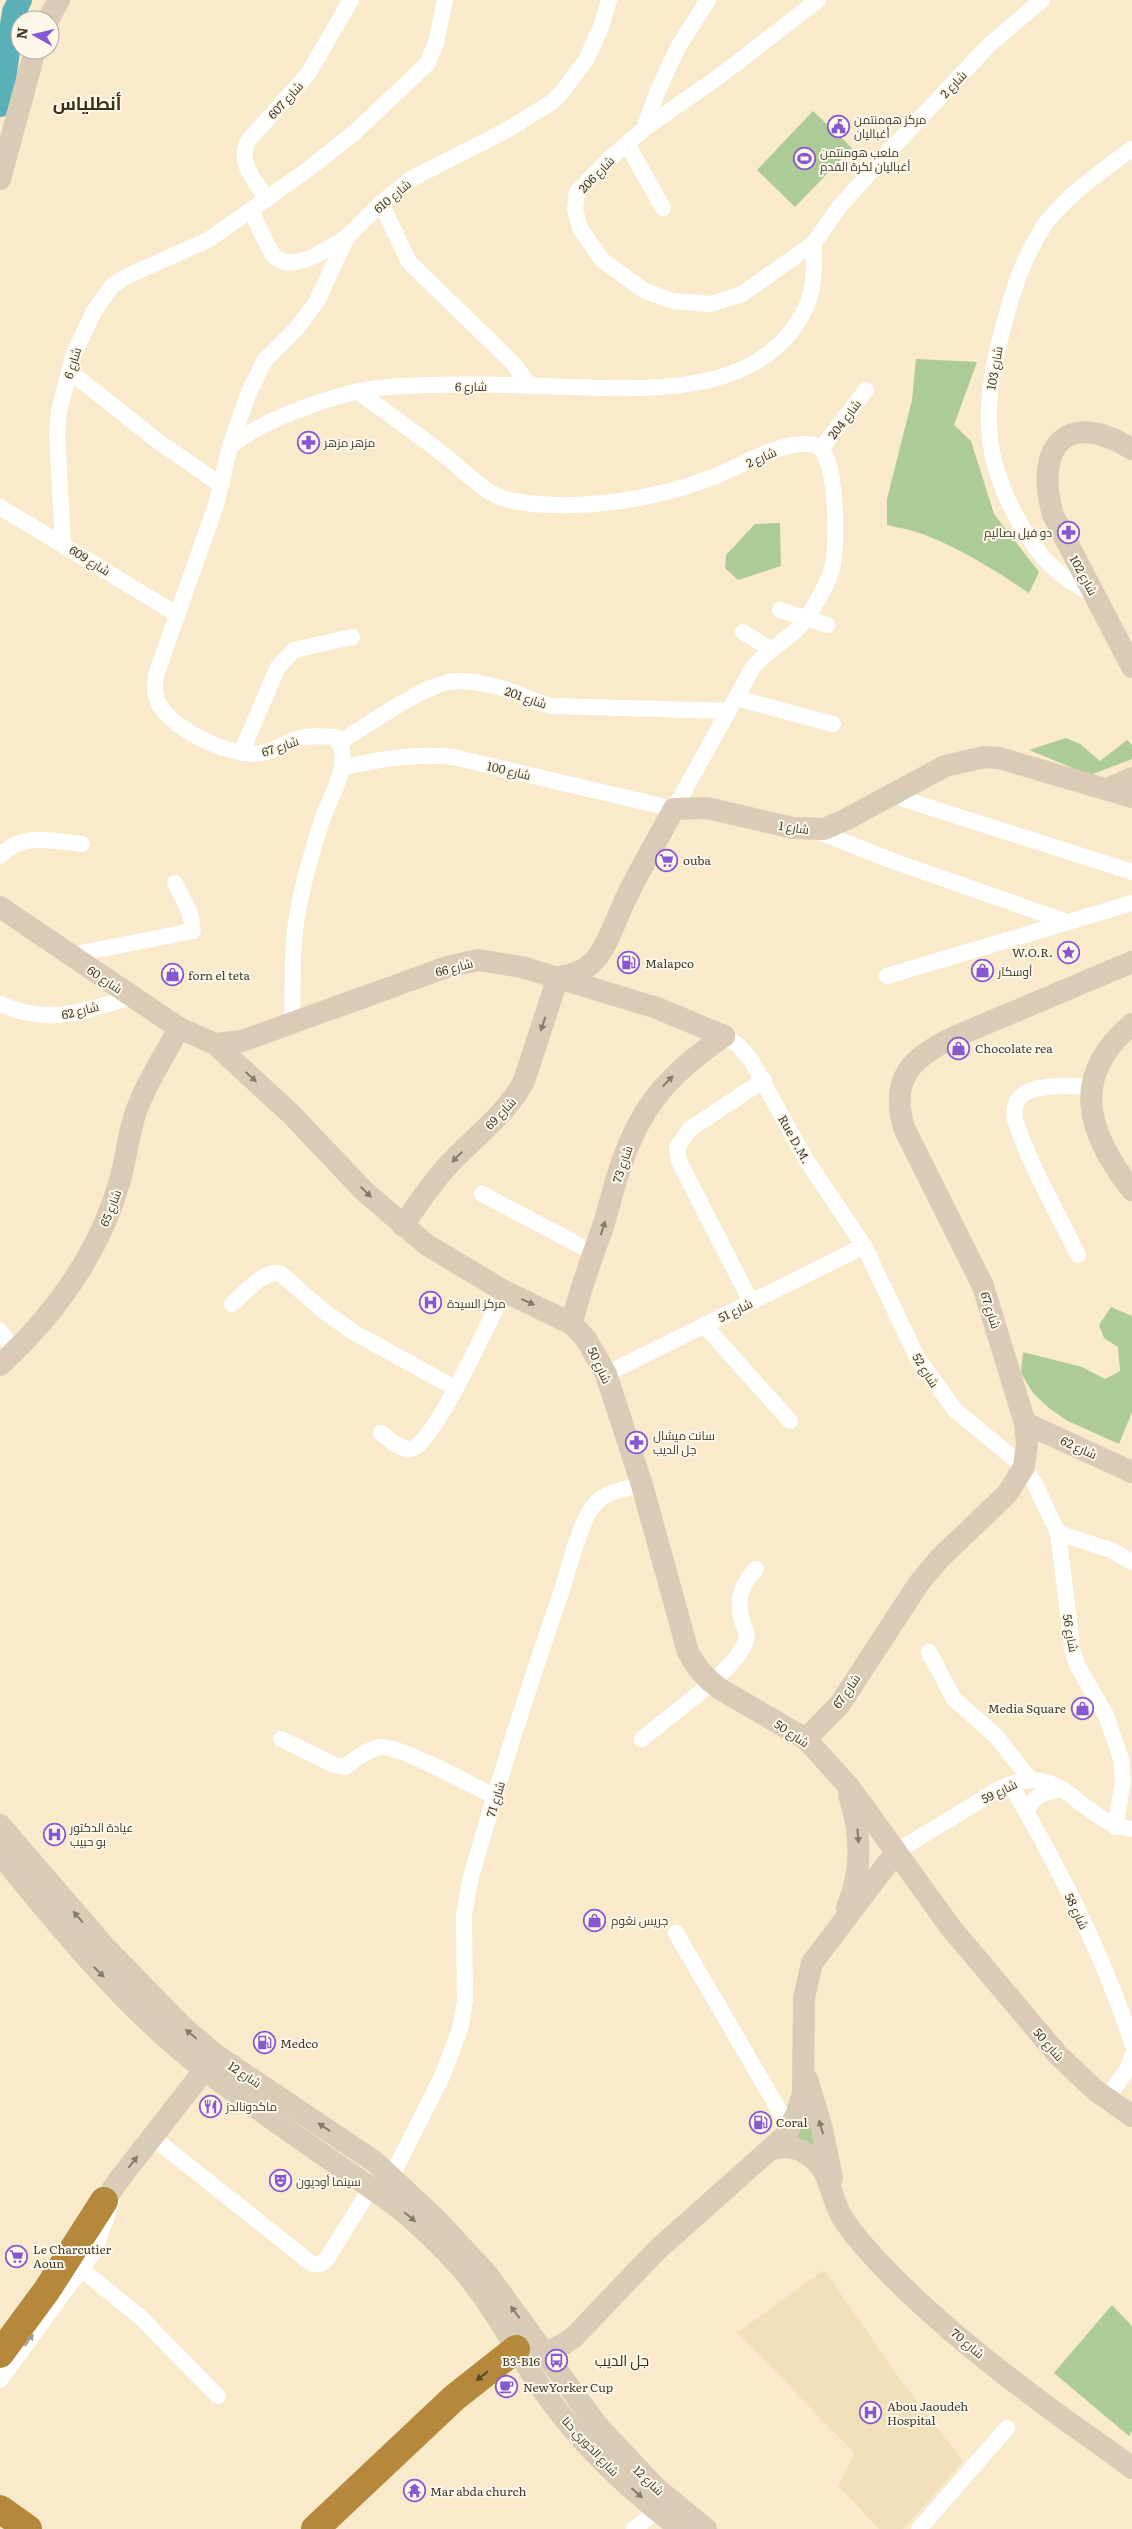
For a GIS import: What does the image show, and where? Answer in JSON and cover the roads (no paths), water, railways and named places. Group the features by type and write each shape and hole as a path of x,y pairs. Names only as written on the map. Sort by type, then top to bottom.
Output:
{"highway":[{"path":"0,2354 47,2290 111,2192"},
{"path":"315,2529 451,2400 524,2343"},
{"path":"296,2529 428,2407 451,2400"},
{"path":"0,2509 28,2529"}],"street":[{"name":"شارع 607","path":"267,199 244,164 244,150 248,142 308,74 351,0"},
{"name":"شارع 6","path":"63,543 57,433 59,411 69,371 86,325 112,286 208,240 251,211 355,132 427,64 436,43 445,0"},
{"name":"شارع 610","path":"230,446 248,395 264,361 297,328 317,301 347,237 381,203 411,179 507,130 552,102 586,60 601,27 608,0"},
{"path":"644,129 657,93 678,47 708,0"},
{"name":"شارع 206","path":"814,244 742,294 710,304 673,301 645,291 602,260 584,235 575,209 576,192 644,129 720,76 818,0"},
{"name":"شارع 2","path":"814,244 840,206 894,146 989,45 1042,0"},
{"path":"0,179 32,60"},
{"path":"627,144 663,208"},
{"name":"شارع 103","path":"1096,596 1069,582 1053,569 1029,540 1001,490 992,459 989,389 995,354 1020,270 1043,228 1078,190 1132,149"},
{"path":"381,203 409,262 513,363 529,385"},
{"path":"251,211 273,254 282,262 298,263 347,237"},
{"name":"شارع 6","path":"230,446 243,436 307,406 357,391 388,387 529,385 661,387 699,382 746,368 765,357 785,339 805,312 812,292 814,244"},
{"path":"69,371 159,442 222,485"},
{"name":"شارع 204","path":"821,449 866,390"},
{"name":"شارع 2","path":"357,391 488,491 511,501 552,507 601,503 685,487 756,460 776,449 798,444 813,444 821,449"},
{"name":"شارع 102","path":"1132,448 1100,433 1077,433 1066,438 1054,450 1048,461 1047,492 1054,515 1132,667"},
{"path":"178,615 222,485 230,446"},
{"path":"558,977 571,975 583,970 593,962 601,951 629,891 758,660 786,641 806,619 824,589 832,568 836,546 833,485 830,468 821,449"},
{"name":"شارع 609","path":"0,507 63,543 178,615"},
{"path":"780,610 827,626"},
{"name":"شارع 67","path":"178,615 156,675 155,689 158,703 178,726 224,748 241,753 263,753 296,739 321,736 335,737 340,742"},
{"path":"743,632 772,650"},
{"path":"241,753 278,667 294,650 352,637"},
{"name":"شارع 201","path":"340,742 409,701 448,682 466,681 497,687 539,704 552,706 732,704 833,724"},
{"path":"292,1023 294,938 303,882 323,818 342,768 340,742"},
{"name":"شارع 100","path":"342,768 402,757 435,755 452,757 674,809"},
{"name":"شارع 1","path":"674,809 707,808 768,823 814,830 845,820 945,766 984,757 999,758 1132,798"},
{"path":"1107,789 1132,778"},
{"path":"891,795 1132,872"},
{"path":"814,830 893,861 1067,922"},
{"path":"0,856 6,848 31,838 82,844"},
{"path":"70,955 193,931 190,913 175,884"},
{"path":"887,976 1132,903"},
{"name":"شارع 60","path":"0,907 178,1028 215,1044"},
{"name":"شارع 66","path":"215,1044 242,1041 447,966 469,961 503,963 558,977 657,1008 724,1036"},
{"name":"شارع 67","path":"806,1739 840,1704 919,1583 940,1558 1007,1494 1024,1467 1027,1443 1025,1423 983,1286 904,1128 899,1112 899,1096 908,1069 928,1050 952,1038 1132,962"},
{"name":"شارع 69","path":"403,1226 432,1183 505,1110 519,1091 558,977"},
{"name":"شارع 62","path":"0,1004 24,1012 54,1017 132,997"},
{"path":"1132,1024 1108,1049 1097,1070 1093,1087 1092,1108 1100,1144 1114,1168 1132,1190"},
{"name":"شارع 65","path":"8,1358 52,1312 76,1278 100,1233 121,1179 130,1130 138,1107 178,1028"},
{"name":"Rue D.M.","path":"724,1036 739,1046 751,1060 764,1080 805,1158 864,1246"},
{"name":"شارع 73","path":"572,1324 578,1292 594,1253 618,1172 634,1131 657,1093 688,1061 724,1036"},
{"path":"215,1044 291,1114 364,1191 427,1245 504,1291 572,1324"},
{"path":"751,1302 679,1160 677,1147 690,1129 764,1080"},
{"path":"1078,1255 1035,1165 1015,1118 1014,1108 1022,1095 1033,1090 1070,1086 1093,1087"},
{"path":"482,1194 594,1253"},
{"name":"شارع 51","path":"606,1374 864,1246"},
{"name":"شارع 52","path":"864,1246 918,1359 945,1399 967,1421 1024,1467"},
{"path":"232,1304 262,1277 273,1273 280,1273 322,1310 353,1332 455,1388"},
{"path":"381,1433 402,1448 410,1449 418,1446 440,1417 504,1291"},
{"path":"550,1312 578,1292"},
{"name":"شارع 50","path":"572,1324 594,1349 606,1374 642,1485 688,1652 694,1664 711,1683 806,1739 838,1774 951,1928 1058,2055 1073,2071 1132,2116"},
{"path":"704,1325 790,1421"},
{"path":"0,1331 8,1358"},
{"name":"شارع 62","path":"1025,1423 1132,1472"},
{"name":"شارع 56","path":"1024,1467 1045,1504 1058,1533 1077,1665 1106,1715 1121,1759 1123,1782 1115,1827"},
{"name":"شارع 71","path":"392,2177 405,2147 441,2079 460,2029 464,2001 464,1939 467,1897 547,1633 588,1516 594,1504 605,1496 642,1485"},
{"path":"1058,1533 1111,1550 1132,1562"},
{"path":"642,1739 721,1674 746,1640 747,1630 742,1620 740,1595 742,1585 756,1569"},
{"path":"929,1652 954,1699 996,1736 1030,1779"},
{"path":"281,1739 334,1765 345,1767 371,1750 384,1747 408,1755 496,1797"},
{"path":"831,1935 849,1902 858,1855 855,1814 849,1793 838,1774"},
{"name":"شارع 59","path":"896,1852 1010,1784 1030,1779 1044,1781 1064,1790 1115,1827 1132,1829"},
{"name":"شارع 58","path":"1010,1784 1079,1914 1123,2014 1132,2043"},
{"path":"1026,1811 1041,1793 1064,1790"},
{"name":"شارع 12","path":"0,1825 129,1973 182,2026 211,2063 303,2140 399,2208 450,2254 524,2343 597,2425 655,2487 706,2529"},
{"path":"524,2343 565,2329 614,2294 656,2251 771,2150 790,2129 802,2100 805,2070 805,1986 812,1963 831,1935 896,1852"},
{"name":"شارع 12","path":"0,1854 87,1960 140,2013 211,2063 375,2162 392,2177 467,2250 524,2343"},
{"path":"676,1933 790,2129"},
{"path":"1107,2098 1127,2070 1132,2056"},
{"path":"0,2380 95,2250 104,2231 111,2192 211,2063"},
{"path":"805,2070 827,2147 833,2192"},
{"path":"152,2137 312,2264 321,2264 326,2260 371,2188"},
{"path":"303,2140 334,2151 376,2177 392,2177"},
{"name":"شارع 71","path":"375,2162 397,2155 405,2147"},
{"path":"771,2150 791,2147 811,2156 822,2168 833,2192"},
{"path":"0,2338 94,2203 99,2197 111,2192"},
{"name":"شارع 70","path":"833,2192 844,2221 888,2273 1014,2381 1131,2465"},
{"path":"81,2269 140,2316 218,2396"},
{"name":"شارع الخوري حنا","path":"524,2343 544,2392 569,2424 612,2470 658,2512 681,2529"},
{"path":"919,2529 1007,2428"},
{"path":"634,2529 658,2512"}],"waterway":[{"path":"0,105 14,12 20,0"}],"place":[{"name":"مركز هومنتمن أغباليان","path":"838,126"},
{"name":"ملعب هومنتمن أغباليان لكرة القدم","path":"804,159"},
{"name":"مزهر مزهر","path":"308,442"},
{"name":"دو فيل بصاليم","path":"1068,532"},
{"name":"ouba","path":"667,860"},
{"name":"W.O.R.","path":"1069,952"},
{"name":"Malapco","path":"629,963"},
{"name":"أوسكار","path":"982,971"},
{"name":"forn el teta","path":"172,975"},
{"name":"Chocolate rea","path":"959,1048"},
{"name":"مركز السيدة","path":"431,1303"},
{"name":"سانت ميشال جل الديب","path":"637,1442"},
{"name":"Media Square","path":"1082,1708"},
{"name":"عيادة الدكتور بو حبيب","path":"54,1834"},
{"name":"جريس نعّوم","path":"595,1920"},
{"name":"Medco","path":"264,2043"},
{"name":"ماكدونالدز","path":"210,2106"},
{"name":"Coral","path":"760,2122"},
{"name":"سينما أوديون","path":"280,2181"},
{"name":"Le Charcutier Aoun","path":"17,2256"},
{"name":"B3-B16","path":"556,2361"},
{"name":"NewYorker Cup","path":"507,2387"},
{"name":"Abou Jaoudeh Hospital","path":"871,2413"},
{"name":"Mar abda church","path":"414,2491"}],"district":[{"name":"أنطلياس","path":"87,102"},
{"name":"جل الديب","path":"622,2359"}]}
